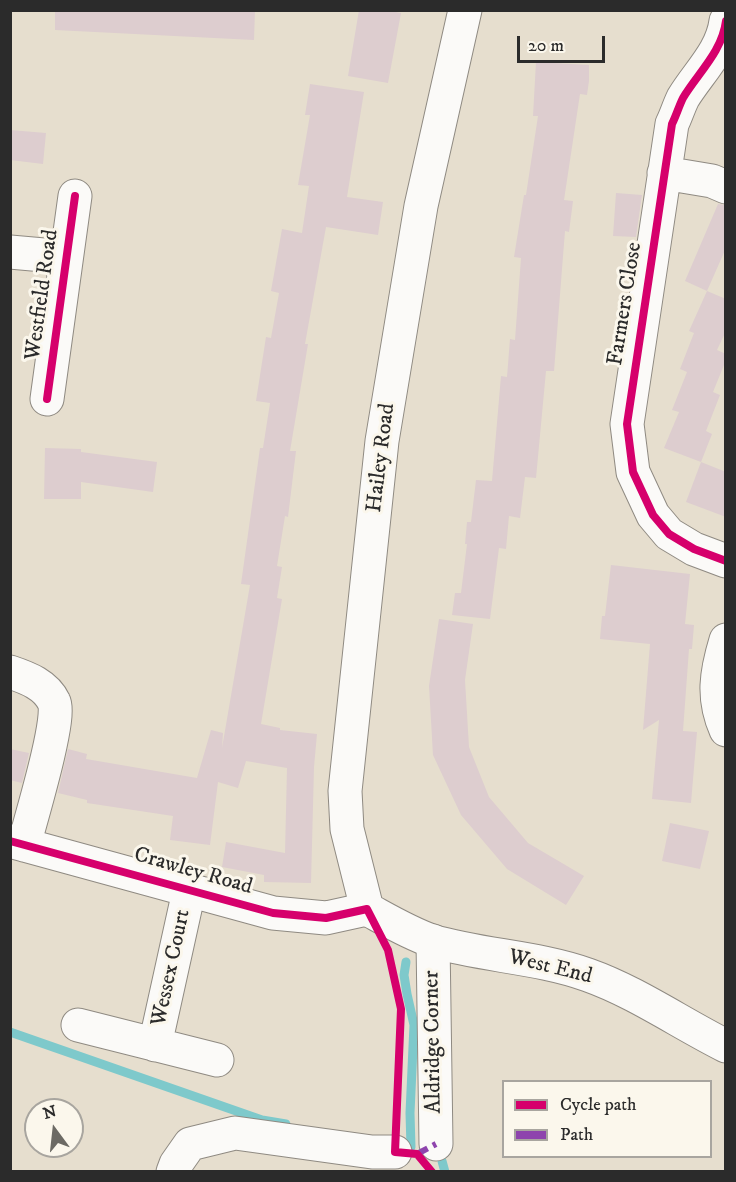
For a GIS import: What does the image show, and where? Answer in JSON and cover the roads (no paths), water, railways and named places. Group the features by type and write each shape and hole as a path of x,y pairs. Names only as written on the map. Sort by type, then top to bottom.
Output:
{"street":[{"name":"Hailey Road","path":"367,909 347,829 345,791 382,441 421,206 465,10"},
{"name":"Farmers Close","path":"726,21 718,47 684,98 672,124 627,424 633,472 653,515 669,534 694,549 726,561"},
{"path":"664,173 712,181 726,187"},
{"name":"Westfield Road","path":"47,399 75,196"},
{"name":"Westfield Road","path":"10,252 66,257"},
{"path":"726,640 716,681 717,710 726,730"},
{"path":"10,672 46,689 56,705 52,734 17,843"},
{"name":"Crawley Road","path":"17,843 273,913 326,918 367,909"},
{"name":"Wessex Court","path":"155,1045 189,891"},
{"name":"West End","path":"367,909 403,930 433,941 587,974 619,988 726,1046"},
{"name":"Aldridge Corner","path":"433,941 436,1144"},
{"name":"Wessex Court","path":"78,1025 217,1060"},
{"path":"173,1172 190,1144 234,1133 372,1152 395,1152"}],"waterway":[{"path":"400,1145 411,1147 410,1113 414,1025 404,975 406,962"},
{"path":"10,1032 262,1120 286,1124"},
{"path":"442,1161 445,1172"}]}
